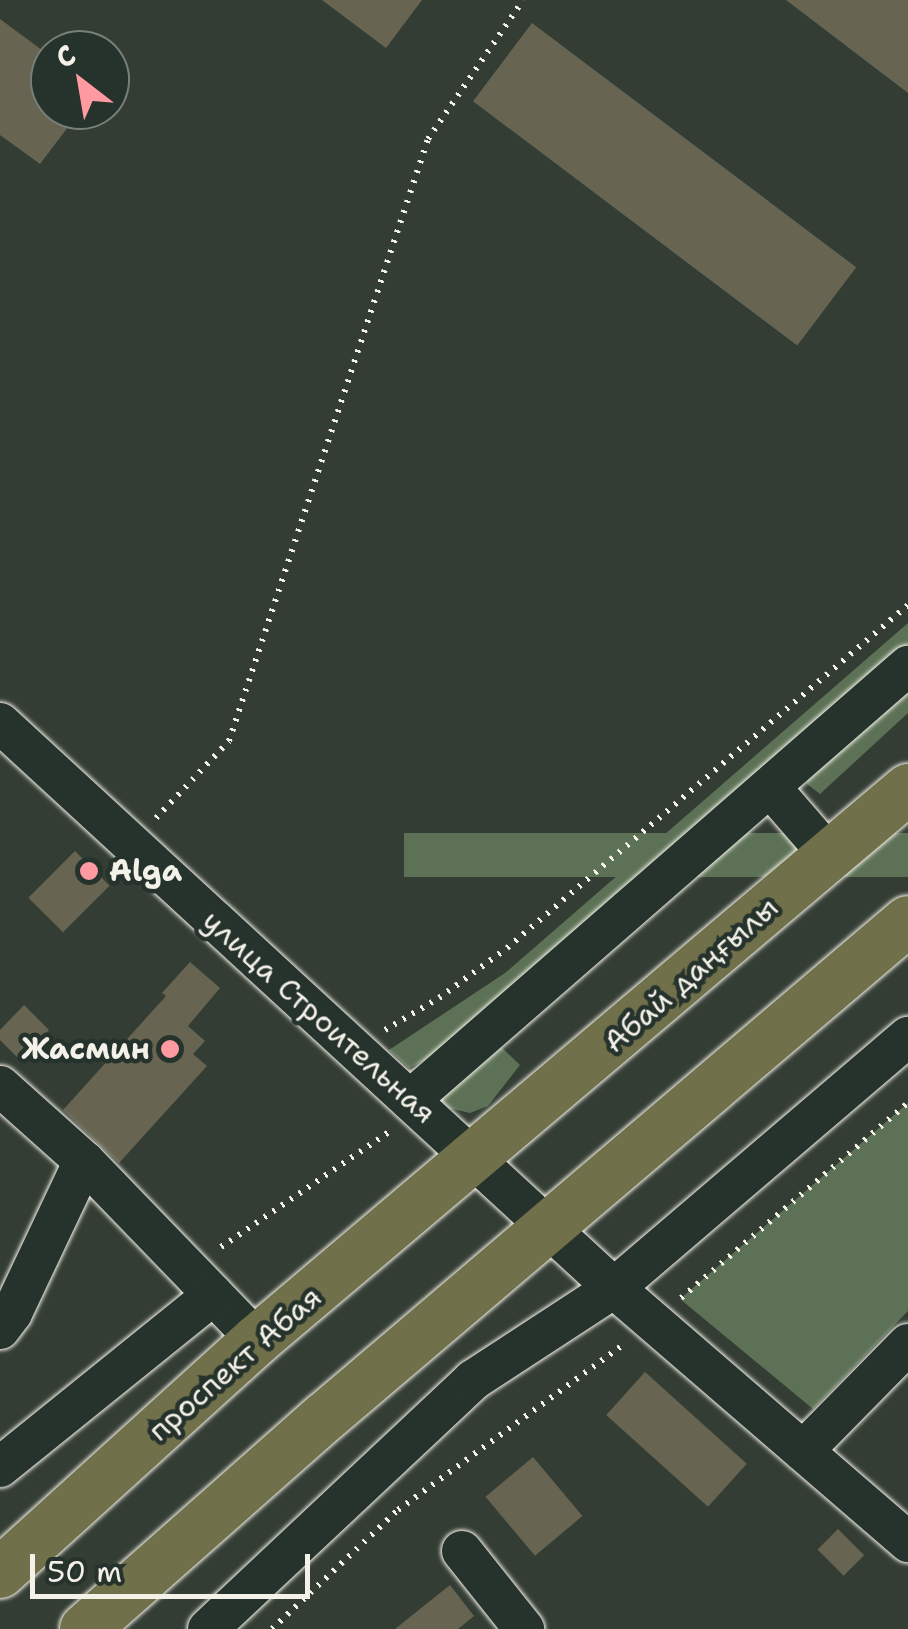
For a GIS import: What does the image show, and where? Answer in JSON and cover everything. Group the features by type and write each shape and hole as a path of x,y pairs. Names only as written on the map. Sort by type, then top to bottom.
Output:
{"main road":[{"name":"Абай даңғылы","path":"474,1161 908,788"},
{"path":"85,1629 324,1417 904,932"},
{"name":"проспект Абая","path":"0,1573 258,1340 474,1161"}],"street":[{"path":"410,1100 908,666"},
{"name":"улица Строительная","path":"0,723 614,1288 908,1542"},
{"path":"770,788 830,856"},
{"path":"208,1629 473,1380 614,1288 908,1037"},
{"path":"0,1086 84,1160 258,1340"},
{"path":"0,1330 12,1313 84,1160"},
{"path":"0,1467 213,1294"},
{"path":"803,1451 908,1344"},
{"path":"462,1551 524,1629"}],"path":[{"path":"130,844 229,741 428,138 523,0"},
{"path":"353,1048 439,998 508,948 908,604"},
{"path":"272,1629 398,1510 653,1322 908,1103"}],"green space":[{"path":"908,623 908,645 458,1043 409,1068 389,1050 505,973"},
{"path":"908,678 908,713 820,794 807,784 812,764"},
{"path":"404,833 908,833 908,877 404,877"},
{"path":"495,1041 520,1065 488,1106 470,1113 448,1108 436,1095"},
{"path":"908,1103 908,1311 813,1409 680,1299"}],"building":[{"path":"322,0 422,0 386,48"},
{"path":"786,0 908,0 908,93"},
{"path":"0,19 30,41 30,130 66,130 40,164 0,135"},
{"path":"532,23 856,267 797,346 473,101"},
{"path":"75,851 110,886 63,932 28,898"},
{"path":"190,962 220,988 188,1026 205,1041 193,1054 207,1066 119,1163 63,1110 166,996 162,993"},
{"path":"24,1005 49,1030 20,1060 0,1040 0,1030"},
{"path":"645,1372 747,1464 708,1507 606,1415"},
{"path":"533,1457 582,1516 535,1556 486,1497"},
{"path":"838,1529 864,1555 844,1576 817,1550"},
{"path":"450,1585 474,1616 458,1629 395,1629"}],"place":[{"name":"Alga","path":"89,871"},
{"name":"Жасмин","path":"170,1049"}]}
